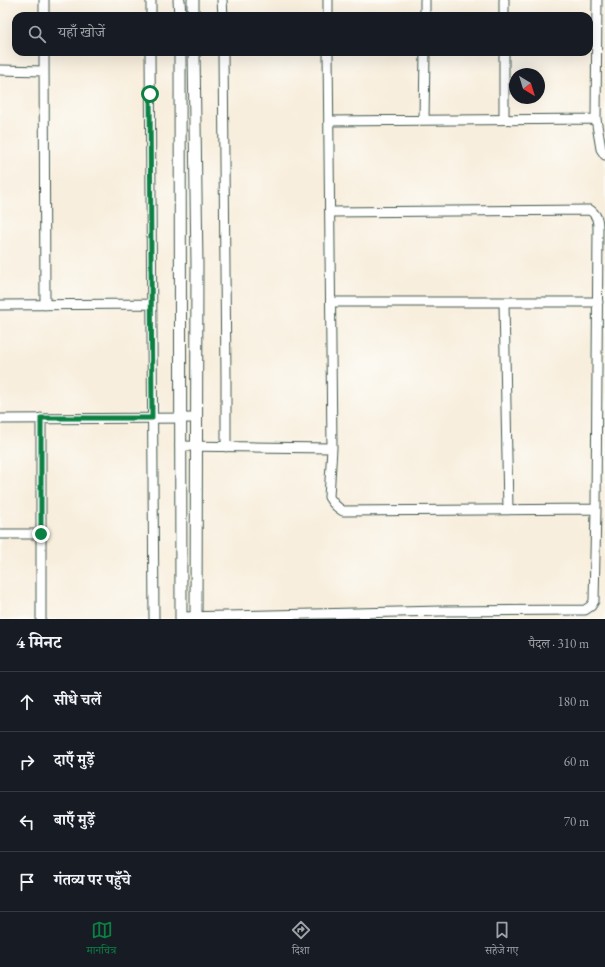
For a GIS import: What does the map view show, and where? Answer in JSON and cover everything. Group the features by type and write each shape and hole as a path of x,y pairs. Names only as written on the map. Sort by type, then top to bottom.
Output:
{"street":[{"path":"44,0 44,12"},
{"path":"151,0 151,12"},
{"path":"179,0 180,12"},
{"path":"193,0 193,12"},
{"path":"222,0 222,12"},
{"path":"328,0 328,12"},
{"path":"425,0 425,12"},
{"path":"504,0 504,12"},
{"path":"597,0 596,119 601,148 605,155"},
{"path":"44,56 44,304"},
{"path":"150,56 154,619"},
{"path":"180,56 180,618 586,615 594,601 595,595 596,510 601,408 598,302 602,220 590,210 330,212"},
{"path":"194,56 197,264 196,618"},
{"path":"223,56 226,447"},
{"path":"328,56 332,448 329,497 332,503 336,508 343,511 596,510"},
{"path":"424,56 424,120"},
{"path":"504,56 504,119"},
{"path":"0,70 44,70"},
{"path":"329,121 596,119"},
{"path":"331,302 598,302"},
{"path":"504,302 508,510"},
{"path":"0,305 151,304"},
{"path":"0,418 196,418"},
{"path":"41,418 41,619"},
{"path":"180,446 332,448"},
{"path":"0,534 41,534"}],"route":[{"path":"41,534 41,418 152,418 150,94"}]}
